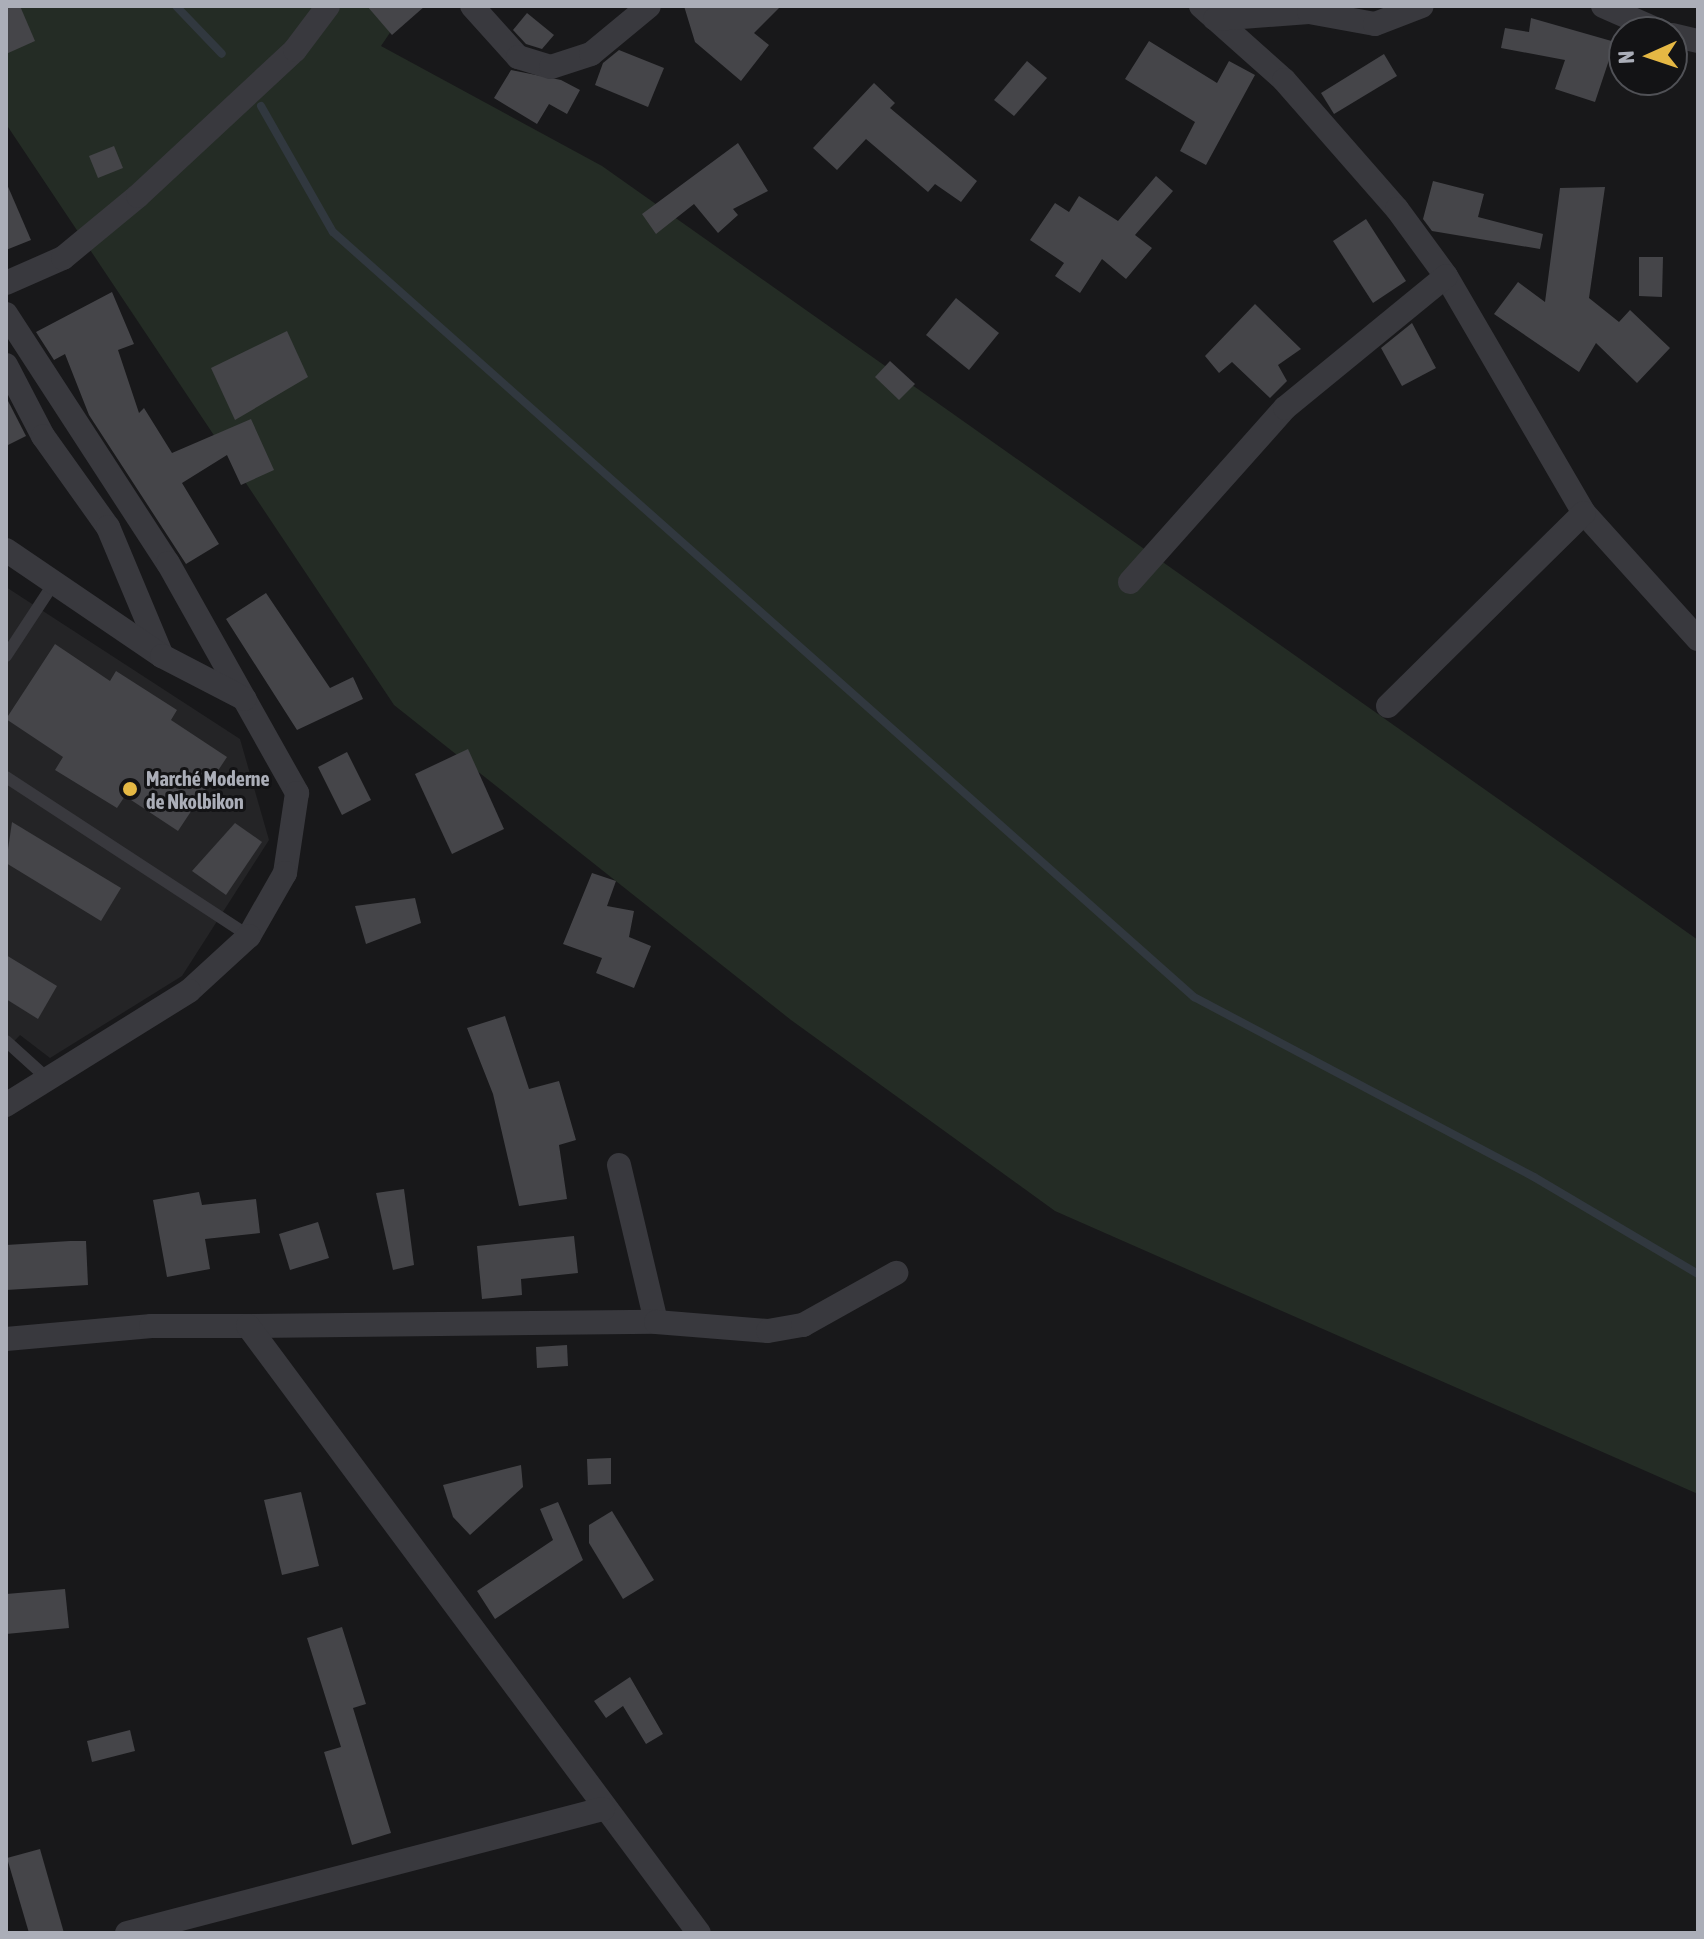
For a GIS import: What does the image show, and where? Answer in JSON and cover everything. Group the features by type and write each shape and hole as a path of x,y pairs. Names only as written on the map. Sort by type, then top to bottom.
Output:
{"street":[{"path":"6,283 63,258 138,196 295,50 328,6"},
{"path":"472,6 518,57 551,67 591,54 649,6"},
{"path":"1208,12 1309,12 1375,24 1422,6"},
{"path":"1603,6 1626,16"},
{"path":"1208,12 1321,121 1446,276 1584,513 1698,639"},
{"path":"1130,582 1285,408 1446,276"},
{"path":"6,314 168,563 297,793 285,873 249,936 189,991 6,1105"},
{"path":"6,365 43,436 108,527 162,656"},
{"path":"1388,706 1584,513"},
{"path":"6,550 162,656 245,699"},
{"path":"619,1165 656,1322"},
{"path":"6,1339 151,1326 656,1322 768,1331 803,1325 896,1273"},
{"path":"248,1326 603,1809 699,1933"},
{"path":"127,1933 603,1809"}],"lane":[{"path":"6,656 54,583"},
{"path":"6,777 249,936"},
{"path":"6,1041 48,1079"}],"shaded area":[{"path":"6,6 408,6 381,46 602,166 1698,940 1698,1494 1055,1211 791,1020 394,705 6,124"},
{"name":"Marché Moderne de Nkolbikon","path":"6,587 240,739 269,840 182,976 50,1058 20,1035 6,1050"}],"building":[{"path":"6,6 20,6 35,41 6,54"},
{"path":"367,6 425,6 392,35"},
{"path":"684,6 781,6 754,33 769,45 741,81 695,42"},
{"path":"527,13 554,35 542,49 526,44 513,30"},
{"path":"1531,18 1608,40 1608,63 1595,102 1555,89 1565,60 1501,48 1505,28 1529,32"},
{"path":"1149,41 1217,83 1229,61 1255,75 1206,165 1180,151 1195,122 1125,79"},
{"path":"619,50 664,68 648,107 595,85 603,63"},
{"path":"1384,54 1397,76 1334,114 1321,93"},
{"path":"1027,61 1047,78 1014,116 994,100"},
{"path":"511,70 561,80 580,90 567,114 549,104 537,124 494,98"},
{"path":"874,83 895,103 890,108 977,181 961,202 935,184 928,192 866,139 837,170 813,148"},
{"path":"738,143 768,191 733,209 738,215 718,233 694,204 656,234 642,214"},
{"path":"114,146 123,168 98,178 89,156"},
{"path":"1156,176 1173,191 1135,235 1152,248 1126,279 1102,259 1080,293 1055,276 1064,263 1030,240 1055,203 1069,212 1079,196 1118,221"},
{"path":"1433,181 1484,194 1478,217 1543,234 1540,249 1432,231 1423,219"},
{"path":"6,182 31,240 6,250"},
{"path":"1605,187 1589,298 1619,322 1630,310 1670,348 1637,383 1596,343 1579,372 1494,314 1518,282 1545,302 1560,188"},
{"path":"1366,219 1406,281 1373,303 1333,241"},
{"path":"1639,257 1663,257 1662,297 1639,296"},
{"path":"112,292 134,344 118,350 139,413 144,408 172,453 251,419 274,470 241,485 227,455 182,483 219,544 186,564 89,415 65,354 54,360 36,332"},
{"path":"956,298 999,333 969,370 926,335"},
{"path":"1255,304 1301,349 1278,365 1287,381 1270,398 1232,362 1219,373 1205,356"},
{"path":"1412,323 1436,368 1402,386 1381,348"},
{"path":"287,331 308,377 235,420 211,368"},
{"path":"890,361 915,384 899,400 875,377"},
{"path":"6,397 26,436 6,446"},
{"path":"266,593 330,688 353,677 363,699 297,730 226,619"},
{"path":"55,644 110,681 116,671 177,710 171,720 227,757 178,831 125,796 117,808 55,770 63,757 6,719"},
{"path":"468,749 504,829 452,854 415,774"},
{"path":"347,752 371,800 342,815 318,767"},
{"path":"12,822 121,888 101,921 6,863"},
{"path":"235,823 262,842 226,895 192,871"},
{"path":"592,873 616,881 607,906 634,911 629,937 651,946 634,988 596,973 602,958 563,944"},
{"path":"415,898 421,923 366,944 355,906"},
{"path":"6,955 57,986 38,1019 6,999"},
{"path":"505,1016 529,1089 559,1081 576,1140 559,1145 567,1199 519,1206 493,1094 467,1028"},
{"path":"404,1189 414,1265 393,1270 376,1193"},
{"path":"199,1192 202,1205 256,1199 260,1233 205,1239 210,1269 167,1277 153,1200"},
{"path":"318,1222 329,1258 290,1270 279,1234"},
{"path":"574,1236 578,1273 521,1279 522,1295 482,1299 477,1246"},
{"path":"86,1241 88,1285 6,1290 6,1245"},
{"path":"567,1345 568,1366 537,1368 536,1347"},
{"path":"611,1458 611,1484 588,1485 587,1459"},
{"path":"521,1465 523,1487 470,1535 453,1517 443,1485"},
{"path":"301,1492 319,1566 282,1575 264,1500"},
{"path":"558,1502 583,1560 495,1619 477,1591 553,1540 540,1509"},
{"path":"612,1511 654,1580 623,1599 589,1543 589,1525"},
{"path":"65,1589 69,1628 6,1634 6,1594"},
{"path":"342,1627 366,1704 353,1708 391,1833 352,1845 324,1752 341,1747 307,1638"},
{"path":"630,1677 663,1734 646,1744 623,1706 606,1718 594,1701"},
{"path":"130,1730 135,1751 92,1762 87,1741"},
{"path":"40,1849 64,1933 29,1933 7,1858"}],"waterway":[{"path":"176,6 222,54"},
{"path":"261,106 333,232 1194,997 1534,1177 1698,1274"}],"place":[{"name":"Marché Moderne de Nkolbikon","path":"130,789"}]}
